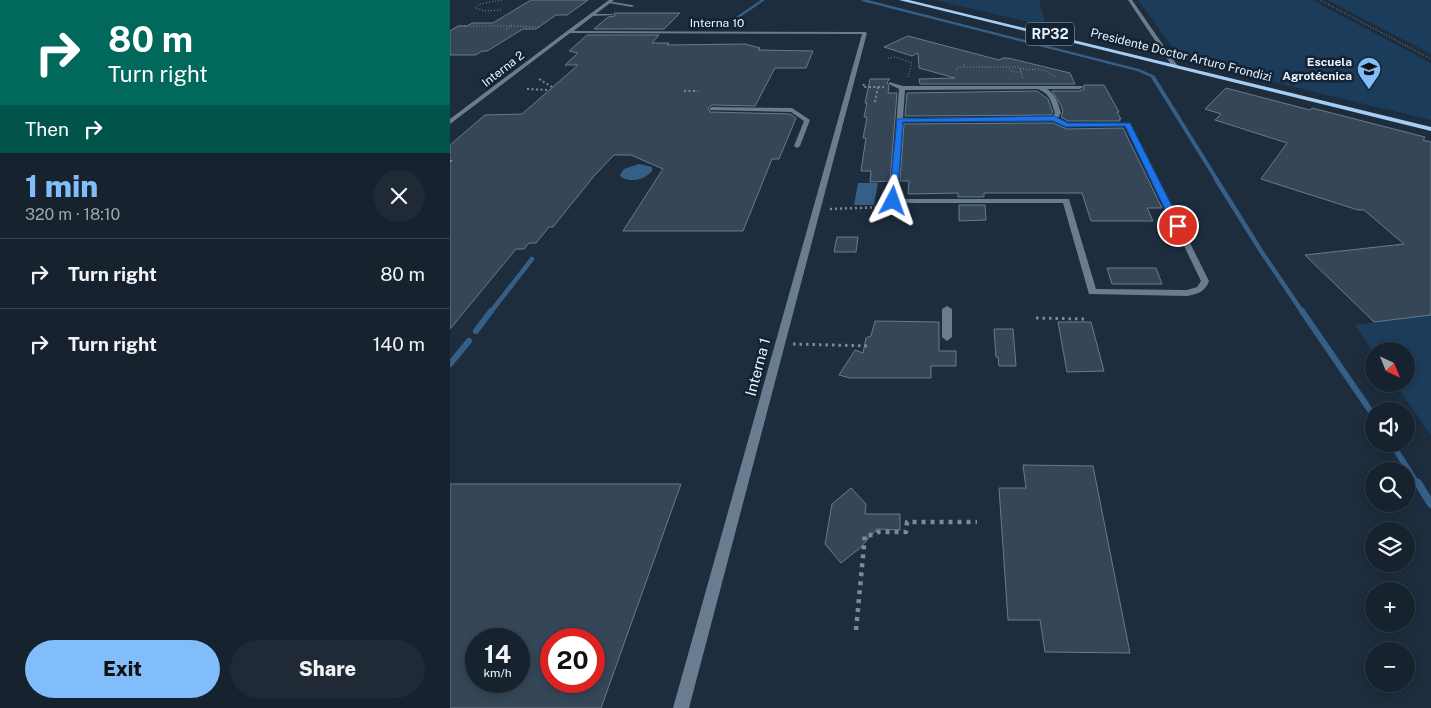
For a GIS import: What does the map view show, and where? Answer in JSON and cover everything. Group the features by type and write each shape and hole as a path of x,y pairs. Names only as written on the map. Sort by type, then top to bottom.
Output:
{"main road":[{"name":"Presidente Doctor Arturo Frondizi","path":"902,0 1174,64 1431,129"},
{"name":"Presidente Doctor Arturo Frondizi","path":"908,0 925,5"}],"street":[{"path":"1130,0 1174,64"},
{"path":"611,1 632,6"},
{"name":"Interna 2","path":"450,122 611,1"},
{"path":"591,15 612,15"},
{"name":"Interna 10","path":"568,32 865,33"},
{"name":"Interna 1","path":"681,708 865,33"},
{"path":"891,83 902,88 1080,87"},
{"path":"899,120 1054,118 1066,125 1128,124 1204,281 1203,287 1197,291 1187,293 1092,292 1066,201 893,201 899,120 902,88"},
{"path":"1037,88 1048,90 1052,94 1058,114 1054,118"},
{"path":"712,109 792,110 806,120 797,146"},
{"path":"947,309 947,337"}],"path":[{"path":"501,10 485,11 475,8 486,2 502,0"},
{"path":"1320,0 1431,59"},
{"path":"453,29 458,26 539,26"},
{"path":"505,30 511,26"},
{"path":"888,58 895,57 912,63 908,79"},
{"path":"956,70 958,67 965,66 1038,69 1052,73 1056,78"},
{"path":"1008,68 1012,72 1021,72"},
{"path":"1008,68 1009,73"},
{"path":"1020,68 1024,84"},
{"path":"539,79 552,87"},
{"path":"875,102 878,87"},
{"path":"527,90 549,90"},
{"path":"684,91 698,91"},
{"path":"450,161 454,160"},
{"path":"1036,318 1087,319"},
{"path":"780,344 870,346"},
{"path":"856,630 865,535 874,535 878,532 906,532 907,522 977,522"}],"shaded area":[{"path":"935,0 1039,0 1046,26 951,4"},
{"name":"Escuela Agrotécnica","path":"1138,0 1312,0 1431,63 1431,120 1182,60"},
{"path":"1327,0 1431,0 1431,54"},
{"path":"639,164 652,167 652,171 645,177 637,180 621,177 620,175 624,169"},
{"path":"858,183 878,183 874,205 854,205"},
{"path":"1431,315 1431,435 1415,412 1415,402 1408,402 1401,392 1415,392 1415,342 1367,342 1355,325"}],"building":[{"path":"531,0 588,0 567,15 556,15 536,29 523,29 487,51 482,51 476,55 450,55 450,31 458,26 467,26 472,23 493,23"},
{"path":"614,13 680,13 664,29 594,29 608,17 615,16"},
{"path":"587,35 659,35 652,43 669,43 667,45 745,44 760,48 758,50 813,51 806,68 775,68 755,106 712,105 708,108 710,112 790,114 796,118 779,159 772,159 743,231 623,231 663,169 631,155 614,155 594,176 553,227 549,227 536,243 529,243 524,249 516,249 450,329 450,145 485,115 522,114 578,65 565,65 578,53 569,51"},
{"path":"908,36 999,60 1008,58 1070,73 1075,84 920,84 919,79 955,78 919,68 918,53 912,56 884,47"},
{"path":"870,79 890,79 887,82 889,86 888,93 897,93 890,181 870,182 871,171 861,171 866,138 863,138 867,117 864,117 867,103 865,103"},
{"path":"1084,85 1104,85 1119,112 1117,112 1121,119 1119,119 1120,121 1068,121 1061,117 1063,112 1061,105 1052,91 1080,91 1084,89"},
{"path":"1226,88 1425,137 1423,140 1431,142 1431,315 1374,322 1305,255 1404,244 1364,210 1358,210 1261,179 1287,143 1215,120 1221,114 1205,109"},
{"path":"1037,91 1048,99 1053,113 1051,115 905,116 907,93"},
{"path":"1053,123 1067,129 1123,128 1162,208 1147,208 1153,221 1091,221 1082,193 984,193 984,197 958,197 958,193 908,194 909,181 900,181 904,124"},
{"path":"959,205 985,205 986,220 959,221"},
{"path":"837,237 858,237 856,252 834,252"},
{"path":"1107,268 1156,268 1162,284 1112,284"},
{"path":"875,321 939,322 939,351 956,351 956,366 931,366 931,378 850,378 839,375 855,350 863,353 866,338 871,336"},
{"path":"1058,322 1091,322 1104,371 1067,372"},
{"path":"994,329 1013,329 1016,366 999,366 998,357 996,357"},
{"path":"1023,465 1093,466 1130,653 1045,652 1040,620 1008,620 999,488 1026,488"},
{"path":"450,484 681,484 601,708 450,708"},
{"path":"851,488 866,504 865,514 900,514 900,530 877,529 860,548 841,563 825,544 832,504"}],"waterway":[{"path":"722,28 763,0"},
{"path":"863,0 1138,70 1152,76 1154,79"},
{"path":"1153,77 1217,180"},
{"path":"1216,179 1303,313"},
{"path":"490,313 532,259"},
{"path":"476,331 491,311"},
{"path":"1302,311 1365,403"},
{"path":"450,364 469,341"},
{"path":"1397,452 1418,485"},
{"path":"1418,483 1431,504"}],"place":[{"name":"Escuela Agrotécnica","path":"1369,90"}],"route":[{"path":"893,201 899,120 1051,120 1054,118 1066,125 1128,124 1178,226"}]}
